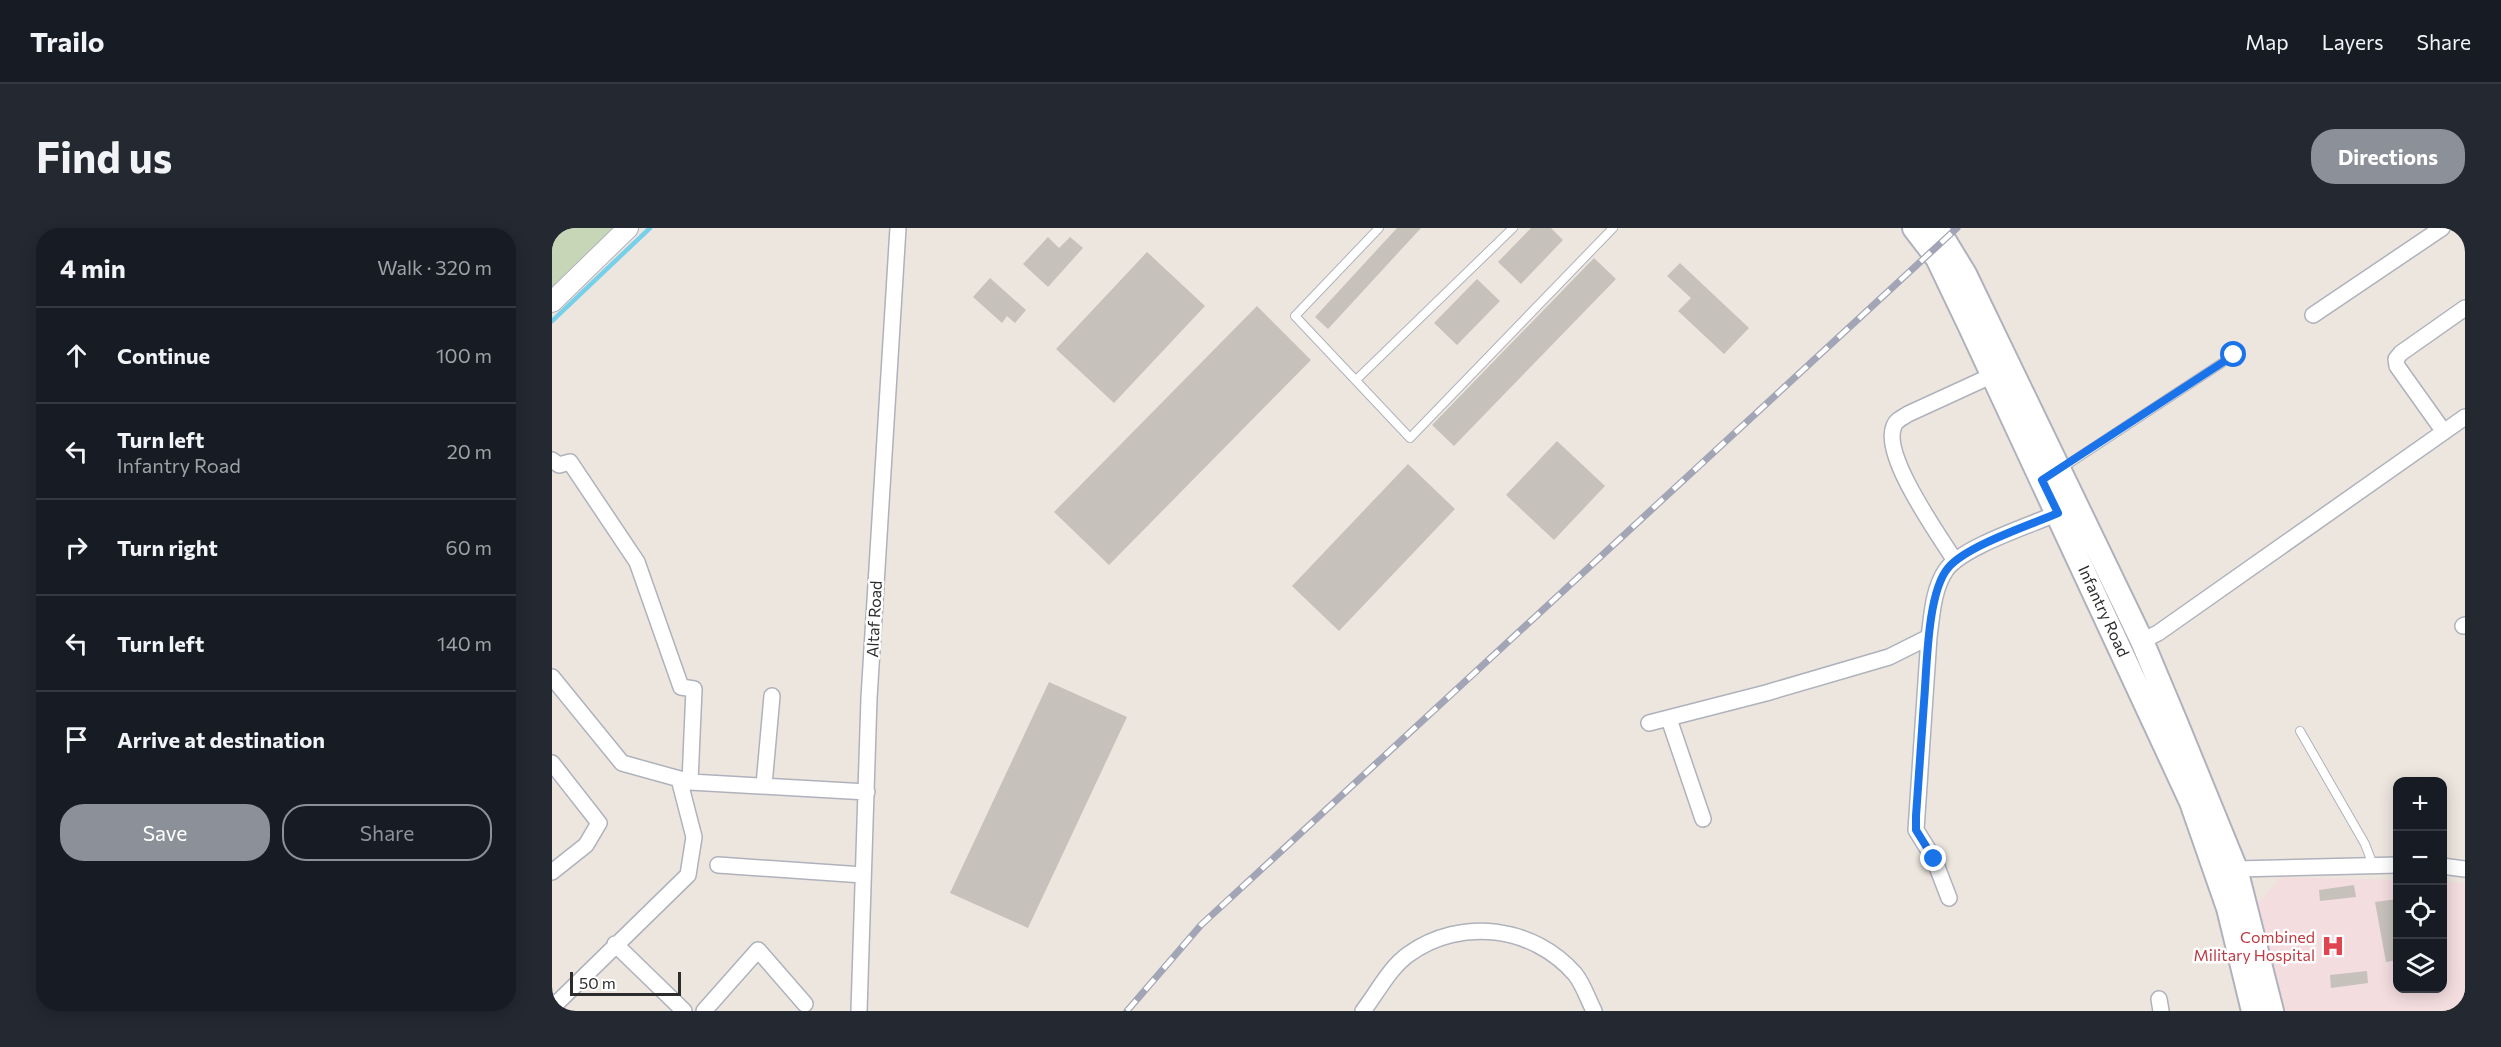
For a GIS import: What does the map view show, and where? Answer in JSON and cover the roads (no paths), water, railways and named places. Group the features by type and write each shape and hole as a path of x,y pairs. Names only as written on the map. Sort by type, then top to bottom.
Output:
{"main road":[{"name":"Infantry Road","path":"1914,228 1937,258 1993,375 2142,641 2236,869 2272,1011"},
{"name":"Infantry Road","path":"1937,228 1965,274 2050,475 2058,513 2191,802 2228,908 2253,1011"}],"street":[{"path":"552,302 628,228"},
{"name":"Altaf Road","path":"859,1011 869,698 898,228"},
{"path":"2313,315 2442,228"},
{"path":"2444,432 2397,366 2396,359 2401,353 2465,308"},
{"path":"1955,561 1903,475 1894,450 1893,428 1896,422 1908,414 1993,375"},
{"path":"2142,641 2168,627 2465,417"},
{"path":"552,460 559,465 570,462 638,562 681,687 694,689 684,781 694,837 688,875 556,1004"},
{"path":"1949,898 1934,859 1916,830 1929,637 1939,583 1955,561 1977,548 2058,513"},
{"path":"1649,723 1888,657 1929,637"},
{"path":"552,677 622,763 684,781 867,792"},
{"path":"764,785 772,696"},
{"path":"1669,719 1703,819"},
{"path":"552,763 599,823 586,845 552,872"},
{"path":"2236,869 2393,865"},
{"path":"718,866 863,875"},
{"path":"2447,867 2465,869"},
{"path":"1363,1011 1408,954 1453,933 1476,929 1520,936 1557,958 1576,975 1594,1011"},
{"path":"615,944 684,1011"},
{"path":"704,1011 758,950 807,1009"}],"lane":[{"path":"1379,228 1295,316 1410,438 1612,228"},
{"path":"1356,380 1513,228"},
{"path":"2050,475 2234,355"},
{"path":"2301,731 2365,844 2373,865"}],"waterway":[{"path":"552,321 650,228"}],"railway":[{"path":"1127,1011 1201,925 1957,228"}],"place":[{"name":"Combined Military Hospital","path":"2333,946"}]}
